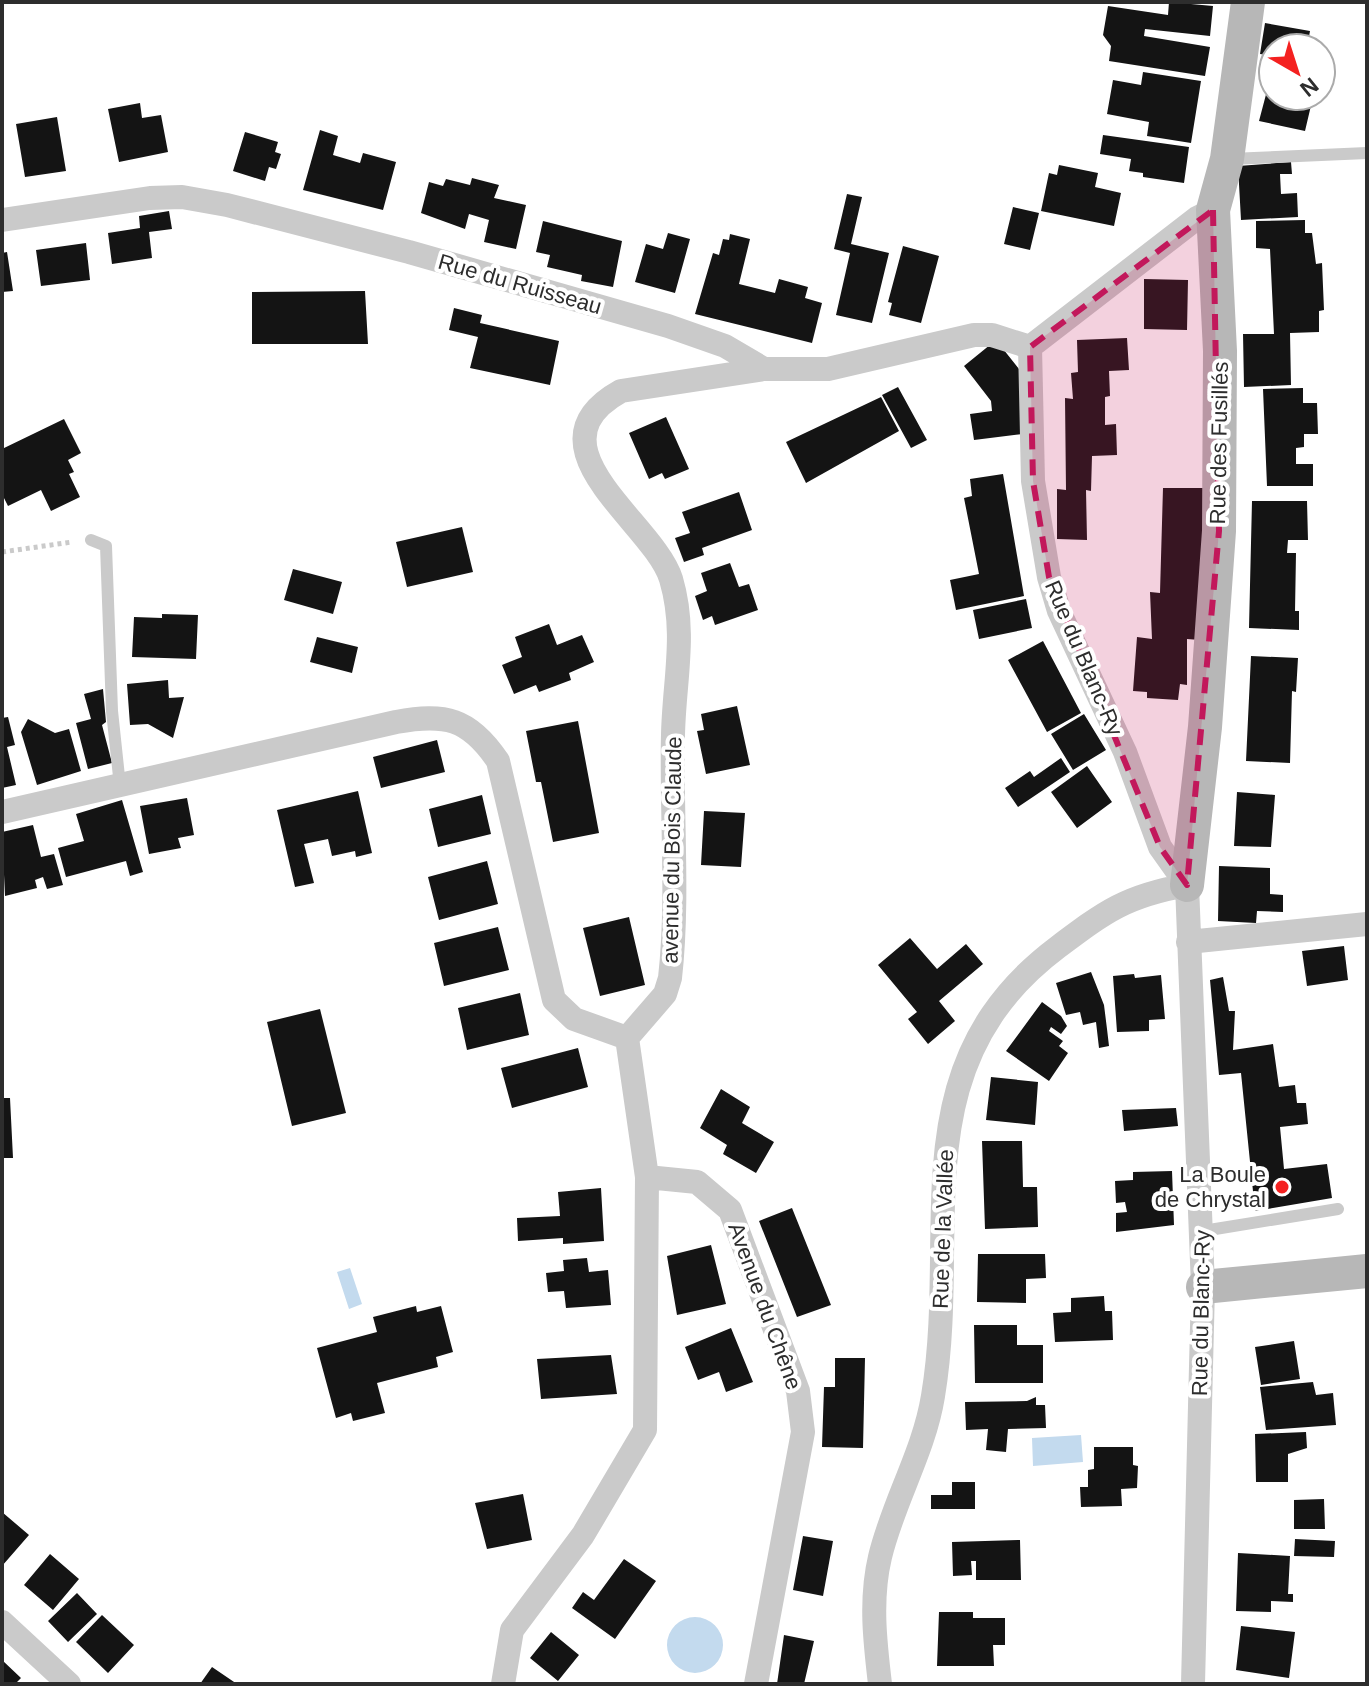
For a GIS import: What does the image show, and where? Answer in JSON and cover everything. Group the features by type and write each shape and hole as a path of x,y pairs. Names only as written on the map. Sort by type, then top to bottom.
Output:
{"street":[{"name":"Rue des Fusillés","path":"1187,885 1205,727 1219,531 1220,351 1213,210 1227,159 1248,2"},
{"name":"Rue du Ruisseau","path":"2,220 150,198 182,197 227,205 409,252 668,326 725,346 764,369"},
{"path":"764,369 828,369 974,335 992,335 1030,347 1197,218 1213,210"},
{"name":"Rue du Blanc-Ry","path":"1030,347 1033,481 1049,577 1059,611 1125,752 1160,847 1187,885 1203,1231 1193,1684"},
{"name":"avenue du Bois Claude","path":"627,1038 665,994 670,978 673,731 681,654 680,622 670,575 657,552 596,480 586,452 586,433 601,404 621,391 764,369"},
{"path":"2,812 428,716 458,722 480,737 498,761 554,1000 574,1019 627,1038 647,1177 645,1430 583,1535 512,1630 503,1684"},
{"name":"Rue de la Vallée","path":"880,1684 875,1582 887,1531 924,1433 937,1372 945,1144 957,1082 967,1058 996,1011 1044,957 1117,905 1142,893 1187,885"},
{"path":"1188,942 1367,924"},
{"name":"Avenue du Chêne","path":"647,1177 697,1182 730,1210 798,1391 803,1432 756,1684"},
{"path":"1203,1287 1367,1271"},
{"path":"2,1622 69,1684"}],"lane":[{"path":"1227,159 1367,153"},
{"path":"91,540 106,546 112,711 120,786"},
{"path":"1203,1231 1338,1209"}],"path":[{"path":"2,552 91,540"}],"highlighted area":[{"path":"1213,210 1219,531 1187,885 1160,847 1049,577 1033,481 1030,347"}],"water":[{"path":"350,1268 362,1304 349,1309 337,1272"},
{"path":"1081,1435 1083,1462 1033,1466 1032,1438"},
{"path":"695,1617 715,1625 723,1645 715,1665 695,1673 675,1665 667,1645 675,1625"}],"building":[{"path":"1169,2 1213,6 1210,36 1145,29 1144,36 1210,47 1205,76 1109,61 1111,46 1103,35 1108,6 1168,15"},
{"path":"1265,23 1310,31 1310,32 1264,32"},
{"path":"1143,72 1201,81 1191,143 1147,136 1149,122 1107,114 1113,80 1141,85"},
{"path":"140,103 142,118 161,115 168,152 119,162 108,109"},
{"path":"1261,112 1309,112 1305,131 1259,121"},
{"path":"57,117 66,171 25,177 16,124"},
{"path":"320,130 338,136 333,155 360,163 363,153 396,162 383,210 303,190"},
{"path":"245,132 278,142 275,152 281,154 276,169 269,167 265,181 233,171"},
{"path":"1103,135 1189,147 1184,183 1143,177 1143,173 1129,171 1131,159 1100,154"},
{"path":"1291,162 1292,174 1280,174 1281,194 1297,193 1298,217 1241,220 1238,166"},
{"path":"1059,165 1098,173 1095,187 1121,193 1114,226 1041,211 1049,173 1057,175"},
{"path":"472,178 499,185 494,198 526,205 516,249 484,242 489,220 469,214 465,229 421,213 429,182 443,186 446,179 470,185"},
{"path":"847,194 862,197 851,244 889,253 872,323 836,315 850,253 834,249"},
{"path":"1013,207 1039,213 1030,250 1004,244"},
{"path":"169,211 172,229 149,232 152,258 112,264 108,233 140,228 139,216"},
{"path":"1305,220 1305,233 1312,233 1316,264 1322,263 1324,310 1319,311 1319,332 1290,333 1291,385 1244,387 1243,334 1274,334 1270,249 1256,248 1256,221"},
{"path":"543,221 622,241 613,287 581,281 582,275 547,267 550,255 536,252"},
{"path":"668,233 690,239 675,293 635,282 646,244 663,249"},
{"path":"730,234 750,239 739,284 775,293 779,279 808,287 805,298 822,303 812,343 695,314 713,253 719,255 723,239 729,240"},
{"path":"86,243 90,280 41,286 36,250"},
{"path":"903,246 939,256 921,323 889,315 892,303 888,302"},
{"path":"7,252 13,291 2,292 2,253"},
{"path":"1144,279 1188,280 1187,330 1144,329"},
{"path":"365,291 368,344 252,344 252,292"},
{"path":"454,308 482,315 480,323 559,341 550,385 470,368 478,337 449,330"},
{"path":"1127,338 1129,370 1109,371 1110,396 1105,397 1105,425 1116,424 1117,455 1092,456 1091,491 1086,490 1087,540 1057,539 1057,489 1066,490 1065,398 1073,399 1071,373 1078,372 1077,340"},
{"path":"996,340 1027,379 1023,434 974,440 970,414 992,411 991,401 964,366"},
{"path":"898,387 927,440 911,448 882,395"},
{"path":"1303,388 1303,403 1317,403 1318,434 1304,434 1304,447 1296,448 1296,464 1313,464 1313,486 1267,486 1263,389"},
{"path":"881,397 899,431 806,483 786,442"},
{"path":"666,417 689,469 665,479 662,473 649,479 629,433"},
{"path":"64,419 81,453 68,460 74,472 69,474 80,497 51,511 41,490 8,506 2,494 2,449"},
{"path":"1003,474 1024,596 956,610 950,580 979,574 964,498 972,496 970,479"},
{"path":"1163,488 1204,488 1200,640 1187,639 1187,685 1180,684 1178,700 1147,698 1147,692 1133,691 1137,637 1152,639 1150,592 1160,593"},
{"path":"739,492 752,530 702,548 704,555 684,562 675,538 690,533 682,512"},
{"path":"1252,501 1307,501 1308,540 1288,540 1287,553 1296,553 1295,611 1299,611 1299,630 1249,628"},
{"path":"462,527 473,572 407,587 396,542"},
{"path":"730,563 739,587 749,584 758,610 715,625 712,616 703,620 695,596 707,591 701,573"},
{"path":"293,569 342,582 333,614 284,600"},
{"path":"1026,599 1032,628 979,639 973,610"},
{"path":"162,614 198,615 196,659 132,657 134,617 162,618"},
{"path":"549,624 557,645 582,635 594,662 569,673 571,680 539,692 536,685 514,694 502,665 522,657 515,637"},
{"path":"317,637 358,647 352,673 310,662"},
{"path":"1043,641 1081,713 1047,732 1008,660"},
{"path":"1251,656 1298,658 1296,692 1292,691 1290,763 1246,761"},
{"path":"168,680 169,698 184,697 173,738 148,724 130,725 127,684"},
{"path":"103,689 106,722 102,725 112,763 88,769 76,723 91,719 84,694"},
{"path":"737,706 750,765 706,774 697,731 704,730 701,714"},
{"path":"1084,714 1106,750 1073,770 1051,734"},
{"path":"8,717 15,745 7,747 16,785 2,788 2,718"},
{"path":"28,719 55,733 69,729 81,771 37,785 21,732"},
{"path":"578,721 599,833 553,842 541,782 536,782 526,731"},
{"path":"437,740 445,772 381,788 373,757"},
{"path":"1061,758 1070,772 1018,807 1005,788 1030,771 1034,777"},
{"path":"1087,766 1112,802 1077,828 1051,792"},
{"path":"358,791 372,853 356,857 355,851 332,856 328,839 304,844 314,883 295,887 277,810"},
{"path":"1237,792 1275,795 1271,847 1234,846"},
{"path":"482,795 491,834 438,847 429,809"},
{"path":"187,798 194,835 178,838 181,848 149,854 140,806"},
{"path":"122,800 143,872 130,876 126,861 66,877 58,848 84,841 76,814"},
{"path":"704,811 745,813 741,867 701,865"},
{"path":"33,825 41,857 54,854 63,885 47,889 43,877 35,880 37,888 5,896 2,832"},
{"path":"487,861 498,904 439,920 428,877"},
{"path":"1219,866 1270,868 1270,894 1283,895 1283,912 1257,911 1256,923 1218,921"},
{"path":"629,917 645,985 600,996 583,928"},
{"path":"498,927 509,970 444,986 434,943"},
{"path":"910,938 937,969 966,944 983,964 939,1001 955,1021 928,1044 908,1019 917,1012 878,965"},
{"path":"1344,946 1348,980 1307,986 1302,951"},
{"path":"1091,972 1104,1005 1109,1046 1099,1048 1096,1022 1083,1025 1080,1012 1066,1015 1056,983"},
{"path":"1134,974 1135,978 1161,975 1165,1019 1149,1020 1149,1031 1117,1032 1113,976"},
{"path":"1223,977 1229,1011 1235,1011 1233,1050 1273,1044 1279,1087 1295,1085 1297,1103 1306,1103 1308,1124 1280,1127 1284,1169 1327,1164 1332,1198 1255,1211 1241,1073 1219,1075 1210,980"},
{"path":"520,993 529,1035 467,1050 458,1008"},
{"path":"1042,1002 1061,1016 1067,1026 1061,1034 1051,1027 1049,1031 1063,1041 1059,1046 1068,1053 1049,1081 1006,1051"},
{"path":"320,1009 346,1113 292,1126 267,1022"},
{"path":"578,1048 588,1087 512,1108 501,1068"},
{"path":"991,1077 1038,1082 1035,1125 986,1120"},
{"path":"721,1089 750,1107 742,1123 774,1142 756,1173 723,1154 727,1145 700,1128"},
{"path":"2,1098 10,1098 13,1158 2,1158"},
{"path":"1176,1108 1178,1126 1124,1131 1122,1110"},
{"path":"982,1141 1022,1141 1023,1187 1037,1187 1038,1227 985,1229"},
{"path":"1172,1171 1174,1225 1116,1232 1116,1213 1127,1212 1125,1202 1116,1203 1115,1181 1133,1180 1133,1172"},
{"path":"601,1188 604,1241 563,1244 563,1238 518,1241 517,1218 560,1216 558,1192"},
{"path":"792,1208 831,1305 797,1317 759,1221"},
{"path":"711,1245 726,1304 677,1315 667,1256"},
{"path":"978,1254 1045,1254 1046,1278 1026,1279 1026,1303 977,1302"},
{"path":"587,1258 589,1272 608,1270 611,1305 566,1308 564,1291 548,1292 546,1273 564,1271 563,1260"},
{"path":"1104,1296 1105,1311 1112,1311 1113,1340 1055,1342 1053,1313 1071,1312 1071,1298"},
{"path":"416,1306 417,1312 441,1306 453,1352 436,1357 438,1367 377,1383 385,1413 353,1421 351,1413 336,1418 317,1348 377,1332 373,1317"},
{"path":"974,1325 1017,1325 1017,1345 1043,1345 1043,1383 975,1383"},
{"path":"731,1328 753,1382 726,1392 719,1372 698,1380 685,1347"},
{"path":"1294,1341 1300,1379 1261,1385 1255,1347"},
{"path":"611,1355 617,1394 541,1399 537,1359"},
{"path":"835,1358 865,1358 863,1448 822,1447 824,1387 835,1387"},
{"path":"1313,1382 1316,1395 1333,1393 1336,1425 1266,1430 1260,1387"},
{"path":"1036,1397 1036,1405 1045,1405 1046,1428 1008,1429 1006,1452 986,1450 988,1429 966,1430 965,1402 1027,1401"},
{"path":"1306,1432 1307,1448 1288,1454 1288,1482 1256,1482 1255,1434"},
{"path":"1094,1447 1133,1447 1133,1465 1138,1466 1137,1488 1121,1489 1122,1506 1081,1507 1080,1487 1088,1487 1088,1470 1094,1469"},
{"path":"952,1482 975,1482 975,1509 931,1509 931,1495 952,1495"},
{"path":"523,1494 532,1540 487,1549 475,1503"},
{"path":"1324,1499 1325,1529 1294,1529 1294,1500"},
{"path":"2,1512 29,1535 2,1566"},
{"path":"803,1536 833,1541 823,1596 793,1590"},
{"path":"1295,1539 1335,1541 1334,1557 1294,1556"},
{"path":"1020,1540 1021,1580 976,1580 976,1561 971,1561 972,1575 953,1576 952,1542"},
{"path":"1238,1553 1290,1556 1288,1594 1293,1594 1293,1602 1271,1601 1271,1612 1236,1611"},
{"path":"50,1554 79,1579 53,1610 24,1585"},
{"path":"624,1559 656,1581 615,1639 572,1608 583,1592 594,1600"},
{"path":"77,1593 97,1614 68,1642 48,1621"},
{"path":"939,1612 973,1612 973,1618 1005,1618 1005,1645 993,1645 994,1666 937,1666"},
{"path":"102,1615 134,1645 108,1673 76,1642"},
{"path":"1241,1626 1295,1632 1289,1678 1236,1670"},
{"path":"551,1632 579,1655 558,1681 530,1658"},
{"path":"784,1635 814,1641 804,1684 777,1684"},
{"path":"2,1660 21,1678 15,1684 2,1684"},
{"path":"212,1667 237,1684 200,1684"}],"place":[{"name":"La Boule de Chrystal","path":"1282,1187"}]}
